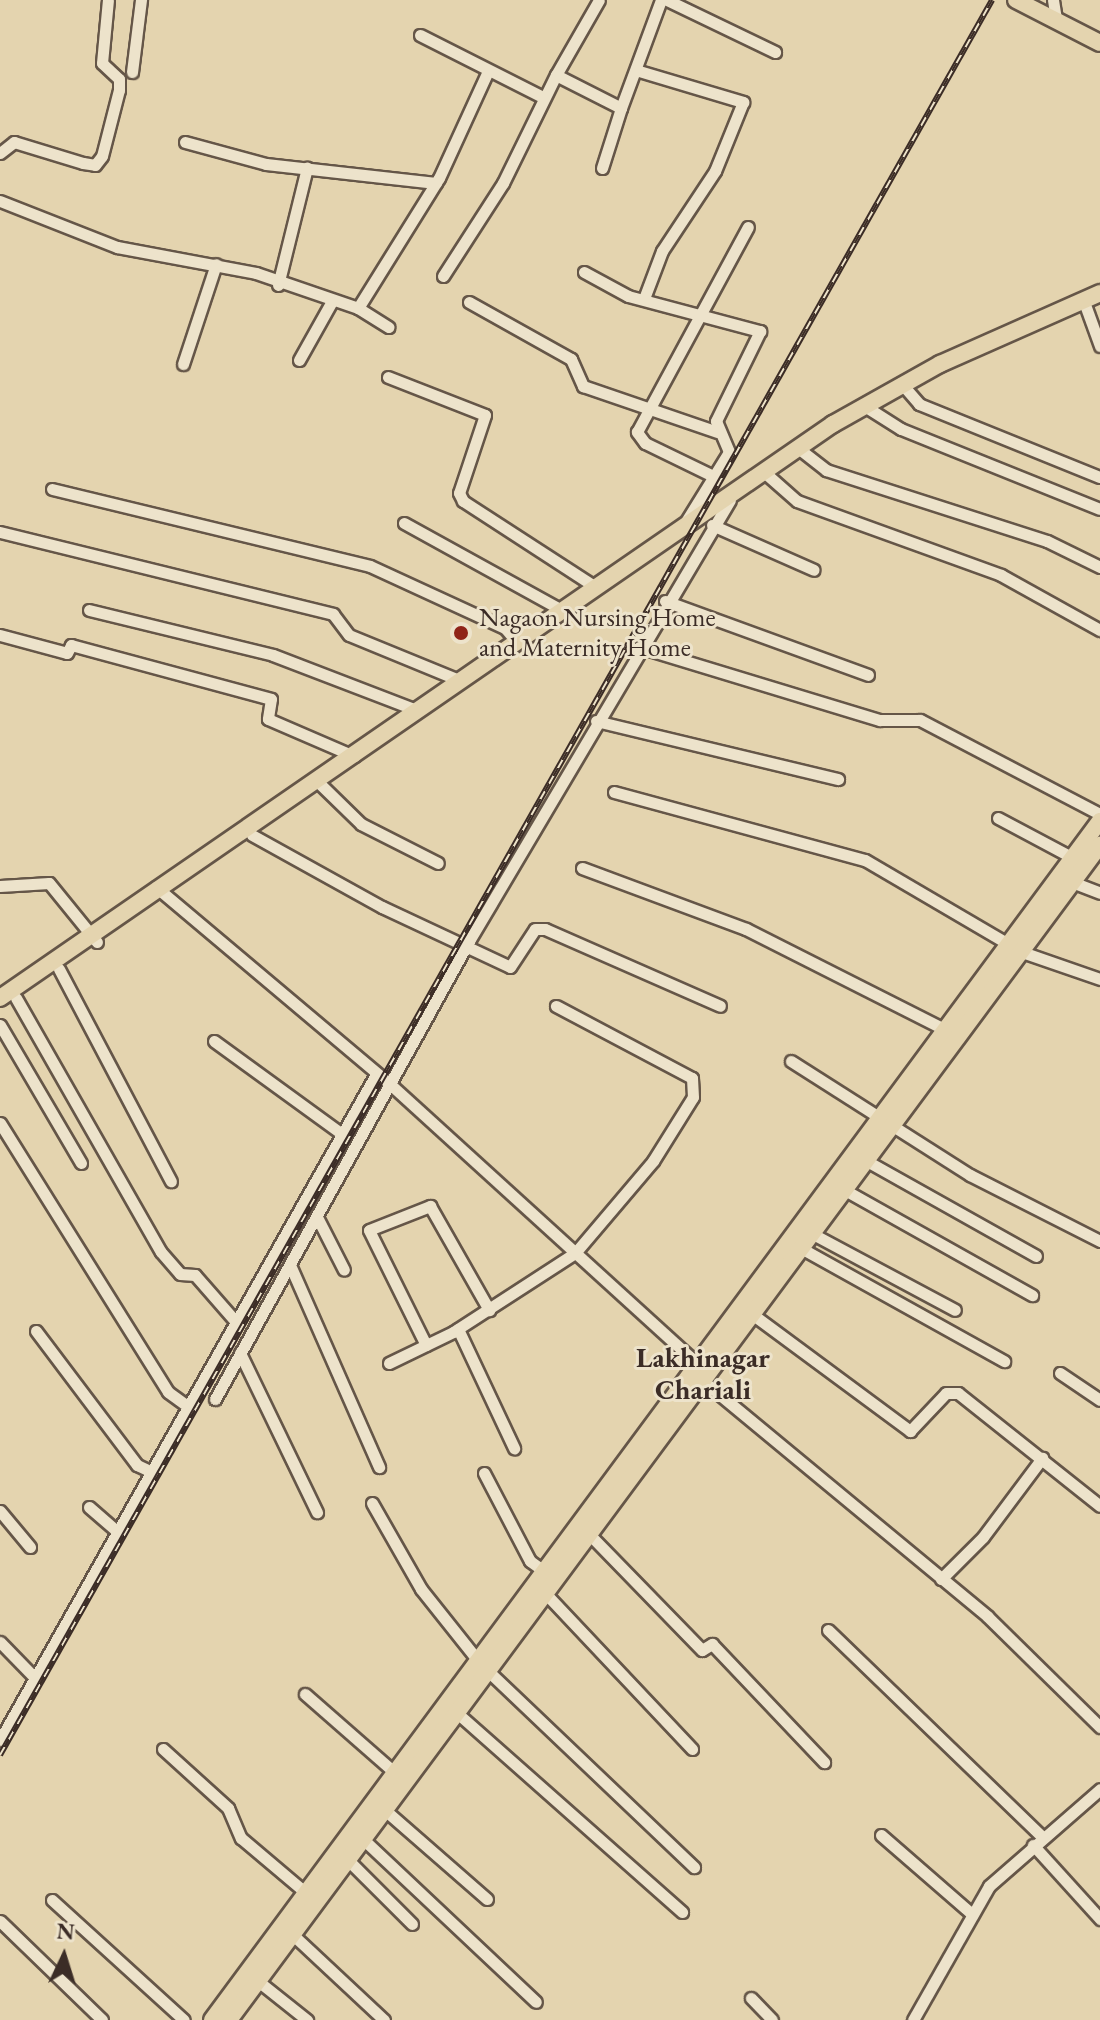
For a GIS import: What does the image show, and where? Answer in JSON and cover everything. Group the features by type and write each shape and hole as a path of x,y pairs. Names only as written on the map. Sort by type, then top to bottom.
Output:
{"main road":[{"path":"1016,0 1100,43"},
{"path":"0,1010 8,998 560,609 863,405 901,383 1100,293"},
{"path":"160,891 252,835 300,793"},
{"path":"212,2020 394,1772 546,1594 885,1121 1017,949 1100,821"},
{"path":"229,2020 456,1712 545,1572 752,1314 865,1160 885,1121 946,1030 1017,949 1100,845"},
{"path":"8,998 59,969 94,938"}],"street":[{"path":"0,153 14,142 95,165 102,156 119,90 119,79 102,63 108,0"},
{"path":"132,72 141,0"},
{"path":"443,276 503,183 543,97 599,0"},
{"path":"602,168 621,108 639,71 664,0 775,52"},
{"path":"1053,0 1056,20"},
{"path":"420,35 543,97"},
{"path":"358,308 436,183 488,71"},
{"path":"639,71 743,102 715,171 662,251 645,296"},
{"path":"556,75 621,108"},
{"path":"185,142 307,168 436,183"},
{"path":"278,285 307,168"},
{"path":"0,201 117,247 216,264 331,303 358,308 388,327"},
{"path":"711,475 645,443 637,432 748,227"},
{"path":"183,364 216,264"},
{"path":"584,272 628,296 645,296 760,331 717,432"},
{"path":"1083,299 1100,346"},
{"path":"469,302 571,359 583,386 717,432 729,452 711,475 685,524"},
{"path":"299,360 331,303"},
{"path":"388,377 485,415 463,501 594,586"},
{"path":"901,383 919,404 1100,477"},
{"path":"863,405 901,429 1100,509"},
{"path":"798,448 826,470 1047,541 1100,567"},
{"path":"764,472 797,501 1001,575 1100,630"},
{"path":"52,489 370,566 505,628 516,641"},
{"path":"215,1399 467,944 665,601 737,490"},
{"path":"404,523 560,609"},
{"path":"712,525 814,570"},
{"path":"0,532 333,614 349,635 461,681"},
{"path":"665,601 868,675"},
{"path":"89,610 273,655 419,711"},
{"path":"0,635 67,653 71,645 271,699 268,719 354,756"},
{"path":"639,647 880,720 920,720 1100,814"},
{"path":"596,721 838,779"},
{"path":"318,782 361,824 438,863"},
{"path":"614,792 865,860 1017,949 1100,979"},
{"path":"998,818 1075,859"},
{"path":"252,835 382,907 467,944 510,967 535,929 545,929 720,1006"},
{"path":"582,868 746,929 946,1030"},
{"path":"1072,882 1100,893"},
{"path":"0,886 49,883 94,938"},
{"path":"160,891 375,1076 391,1085 702,1373 941,1579 1100,1727"},
{"path":"59,969 171,1181"},
{"path":"8,998 161,1252 180,1274 195,1275 236,1322"},
{"path":"389,1363 458,1329 575,1253 653,1161 697,1087 556,1006"},
{"path":"0,1025 81,1163"},
{"path":"214,1041 342,1134"},
{"path":"791,1061 1021,1204 1100,1241"},
{"path":"0,1740 375,1076"},
{"path":"0,1123 168,1392 189,1407"},
{"path":"865,1160 1036,1256"},
{"path":"843,1189 1032,1295"},
{"path":"426,1345 369,1230 430,1206 489,1310"},
{"path":"317,1217 344,1270"},
{"path":"811,1233 955,1310"},
{"path":"799,1247 1004,1361"},
{"path":"290,1265 379,1467"},
{"path":"752,1314 910,1431 946,1393 958,1393 1100,1506"},
{"path":"458,1329 514,1448"},
{"path":"36,1331 137,1465 152,1472"},
{"path":"240,1353 317,1512"},
{"path":"1060,1373 1100,1400"},
{"path":"941,1579 1042,1458"},
{"path":"484,1473 530,1561 545,1572"},
{"path":"372,1503 421,1589 483,1666 694,1867"},
{"path":"89,1507 118,1532"},
{"path":"0,1511 30,1547"},
{"path":"589,1534 702,1650 712,1644 824,1762"},
{"path":"546,1594 692,1749"},
{"path":"828,1630 1038,1841 1100,1919"},
{"path":"0,1642 35,1678"},
{"path":"305,1694 394,1772"},
{"path":"456,1712 682,1912"},
{"path":"163,1749 228,1808 241,1838 306,1893"},
{"path":"917,2018 972,1914 999,1875 1100,1789"},
{"path":"386,1811 487,1899"},
{"path":"881,1835 972,1914"},
{"path":"364,1840 536,2002"},
{"path":"349,1861 412,1924"},
{"path":"52,1900 184,2020"},
{"path":"0,1921 102,2020"},
{"path":"292,1934 384,2020"},
{"path":"258,1981 307,2020"},
{"path":"751,1998 772,2020"}],"railway":[{"path":"0,1755 992,0"}],"place":[{"name":"Nagaon Nursing Home and Maternity Home","path":"461,633"}],"district":[{"name":"Lakhinagar Chariali","path":"703,1373"}]}
